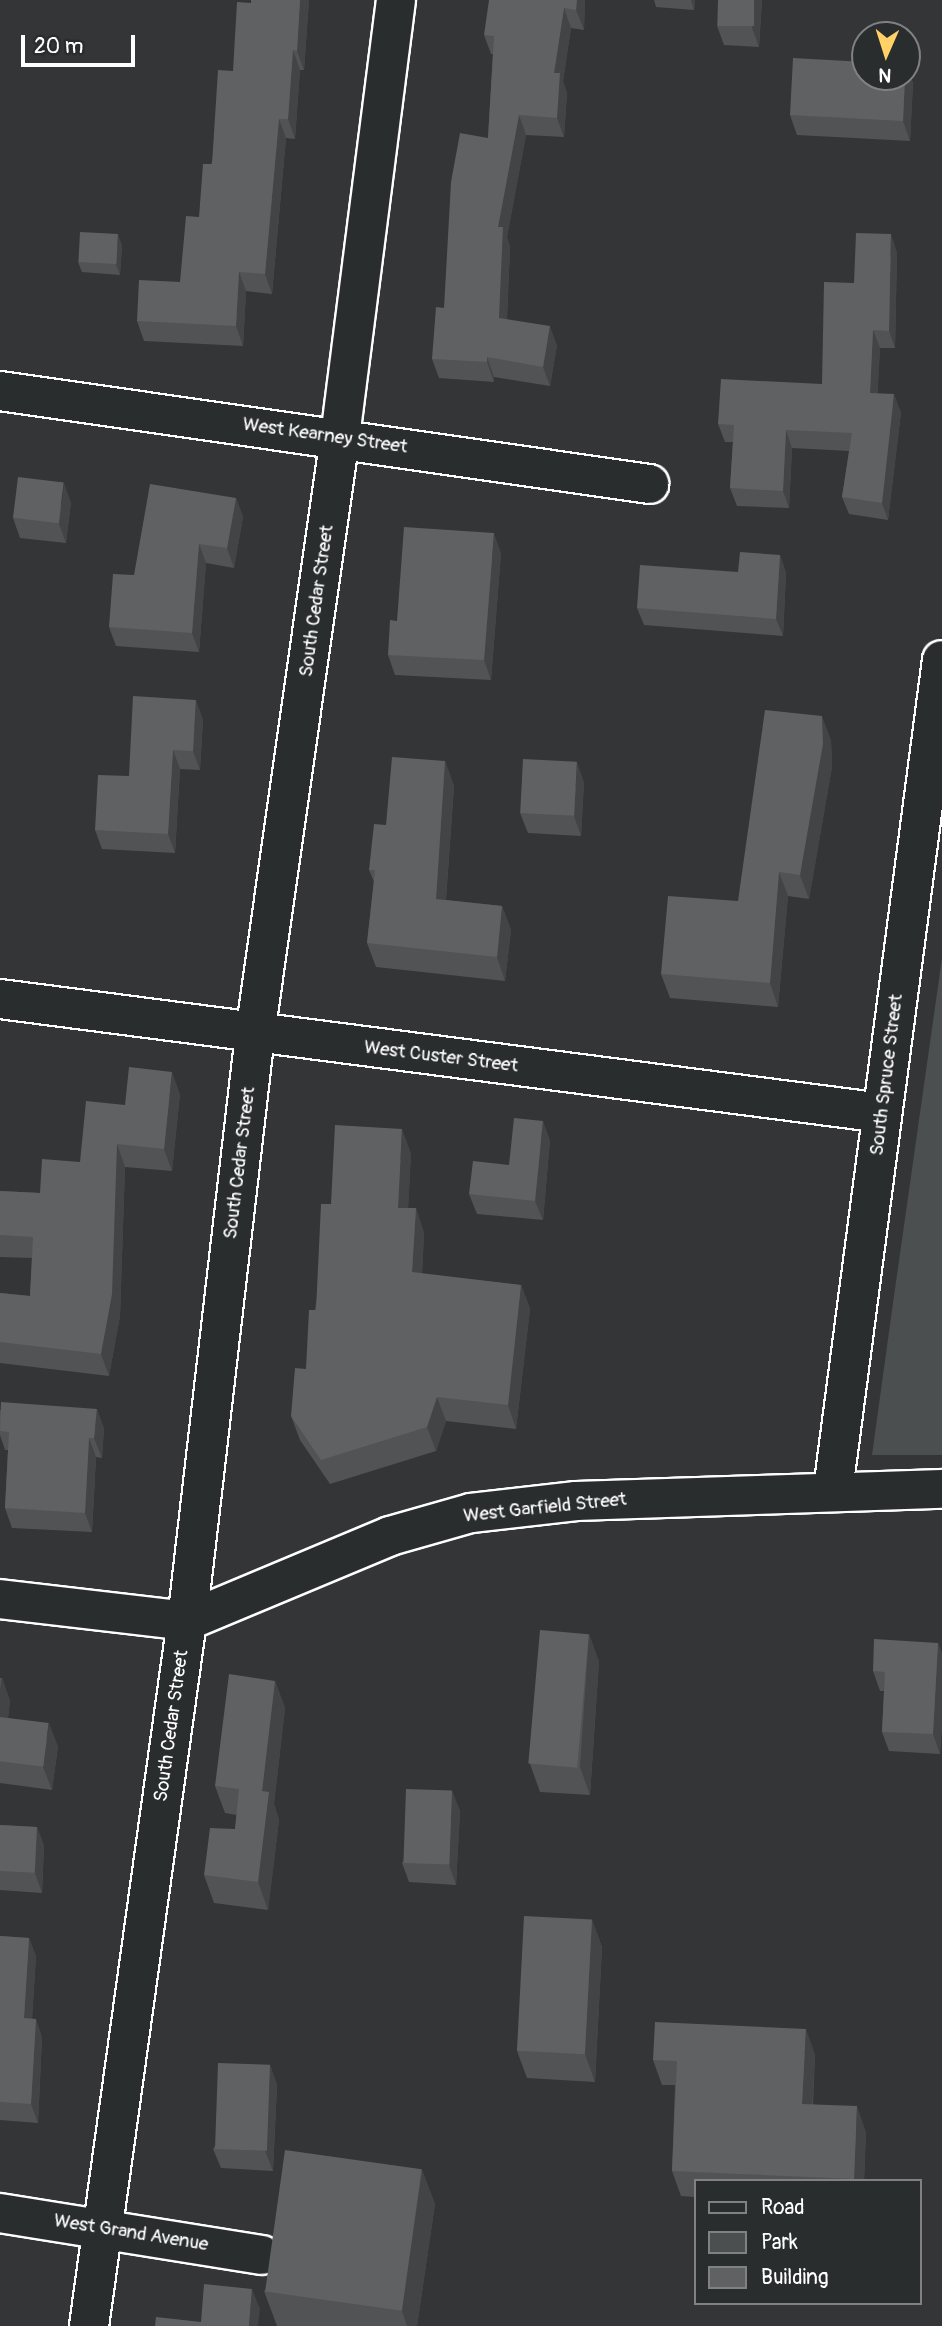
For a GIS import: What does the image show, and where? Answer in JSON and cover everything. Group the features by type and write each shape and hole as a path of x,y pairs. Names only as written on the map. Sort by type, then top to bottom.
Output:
{"street":[{"name":"South Cedar Street","path":"89,2326 187,1621 255,1034 340,437 396,0"},
{"name":"West Kearney Street","path":"0,391 340,437 649,484"},
{"name":"South Spruce Street","path":"833,1490 942,660"},
{"name":"West Custer Street","path":"0,999 882,1113"},
{"name":"West Garfield Street","path":"0,1599 187,1621 390,1536 471,1513 576,1501 833,1490 942,1489"},
{"name":"West Grand Avenue","path":"0,2213 102,2227 262,2255"}],"green space":[{"path":"942,958 942,1455 872,1455 893,1303"}],"building":[{"path":"251,0 300,0 297,51 293,50 288,119 279,119 265,274 239,272 236,326 137,321 139,280 180,282 186,216 199,217 203,164 212,164 218,70 233,71 237,2 251,3"},
{"path":"489,0 577,0 576,10 564,8 554,73 560,73 557,118 519,115 498,227 503,227 499,318 550,326 543,367 487,357 487,362 432,359 436,307 444,308 451,182 460,133 488,138 494,36 484,35"},
{"path":"718,0 754,0 754,26 718,26"},
{"path":"793,58 851,61 851,91 904,91 903,121 790,115"},
{"path":"80,232 118,234 116,264 78,262"},
{"path":"856,233 891,234 889,331 873,330 870,393 894,394 882,503 842,497 852,433 786,430 783,491 730,488 734,425 718,424 721,379 822,384 824,282 854,283"},
{"path":"18,477 64,483 59,523 13,518"},
{"path":"150,484 236,498 227,548 199,544 192,633 109,627 113,574 134,575"},
{"path":"404,527 494,533 484,660 388,655 390,620 397,621"},
{"path":"740,552 780,555 776,619 637,608 640,565 738,572"},
{"path":"133,696 196,700 193,751 173,750 168,834 95,830 98,775 129,776"},
{"path":"765,710 822,716 823,744 800,875 779,872 770,983 661,974 668,896 738,901"},
{"path":"392,757 445,761 436,899 502,906 497,957 367,943 375,870 369,870 374,824 386,825"},
{"path":"523,759 577,762 574,816 520,813"},
{"path":"129,1067 172,1072 164,1149 117,1144 112,1294 101,1354 0,1342 0,1293 30,1296 33,1237 0,1235 0,1191 40,1193 42,1159 80,1162 86,1101 125,1105"},
{"path":"514,1118 543,1121 535,1201 469,1194 473,1161 509,1165"},
{"path":"335,1125 402,1129 398,1208 416,1208 412,1272 521,1285 508,1405 437,1397 427,1427 321,1460 291,1416 295,1368 306,1369 309,1310 316,1310 321,1204 331,1204"},
{"path":"1,1402 97,1409 94,1438 89,1438 85,1513 5,1508 9,1432 0,1431"},
{"path":"540,1630 589,1634 577,1768 528,1763"},
{"path":"874,1639 938,1643 933,1734 882,1732 885,1672 873,1671"},
{"path":"229,1674 275,1681 262,1791 269,1792 258,1882 204,1875 210,1828 235,1829 239,1789 215,1786"},
{"path":"0,1717 49,1723 43,1767 0,1761"},
{"path":"406,1789 452,1791 449,1865 403,1863"},
{"path":"0,1825 37,1827 35,1873 0,1871"},
{"path":"524,1916 592,1920 585,2054 517,2051"},
{"path":"0,1936 29,1938 24,2018 36,2019 31,2104 0,2102"},
{"path":"655,2022 806,2029 802,2104 857,2106 854,2179 672,2171 677,2061 653,2060"},
{"path":"218,2063 270,2065 267,2151 215,2149"},
{"path":"285,2150 422,2169 402,2311 265,2292"},
{"path":"204,2284 252,2289 249,2326 155,2326 156,2317 201,2322"}]}
